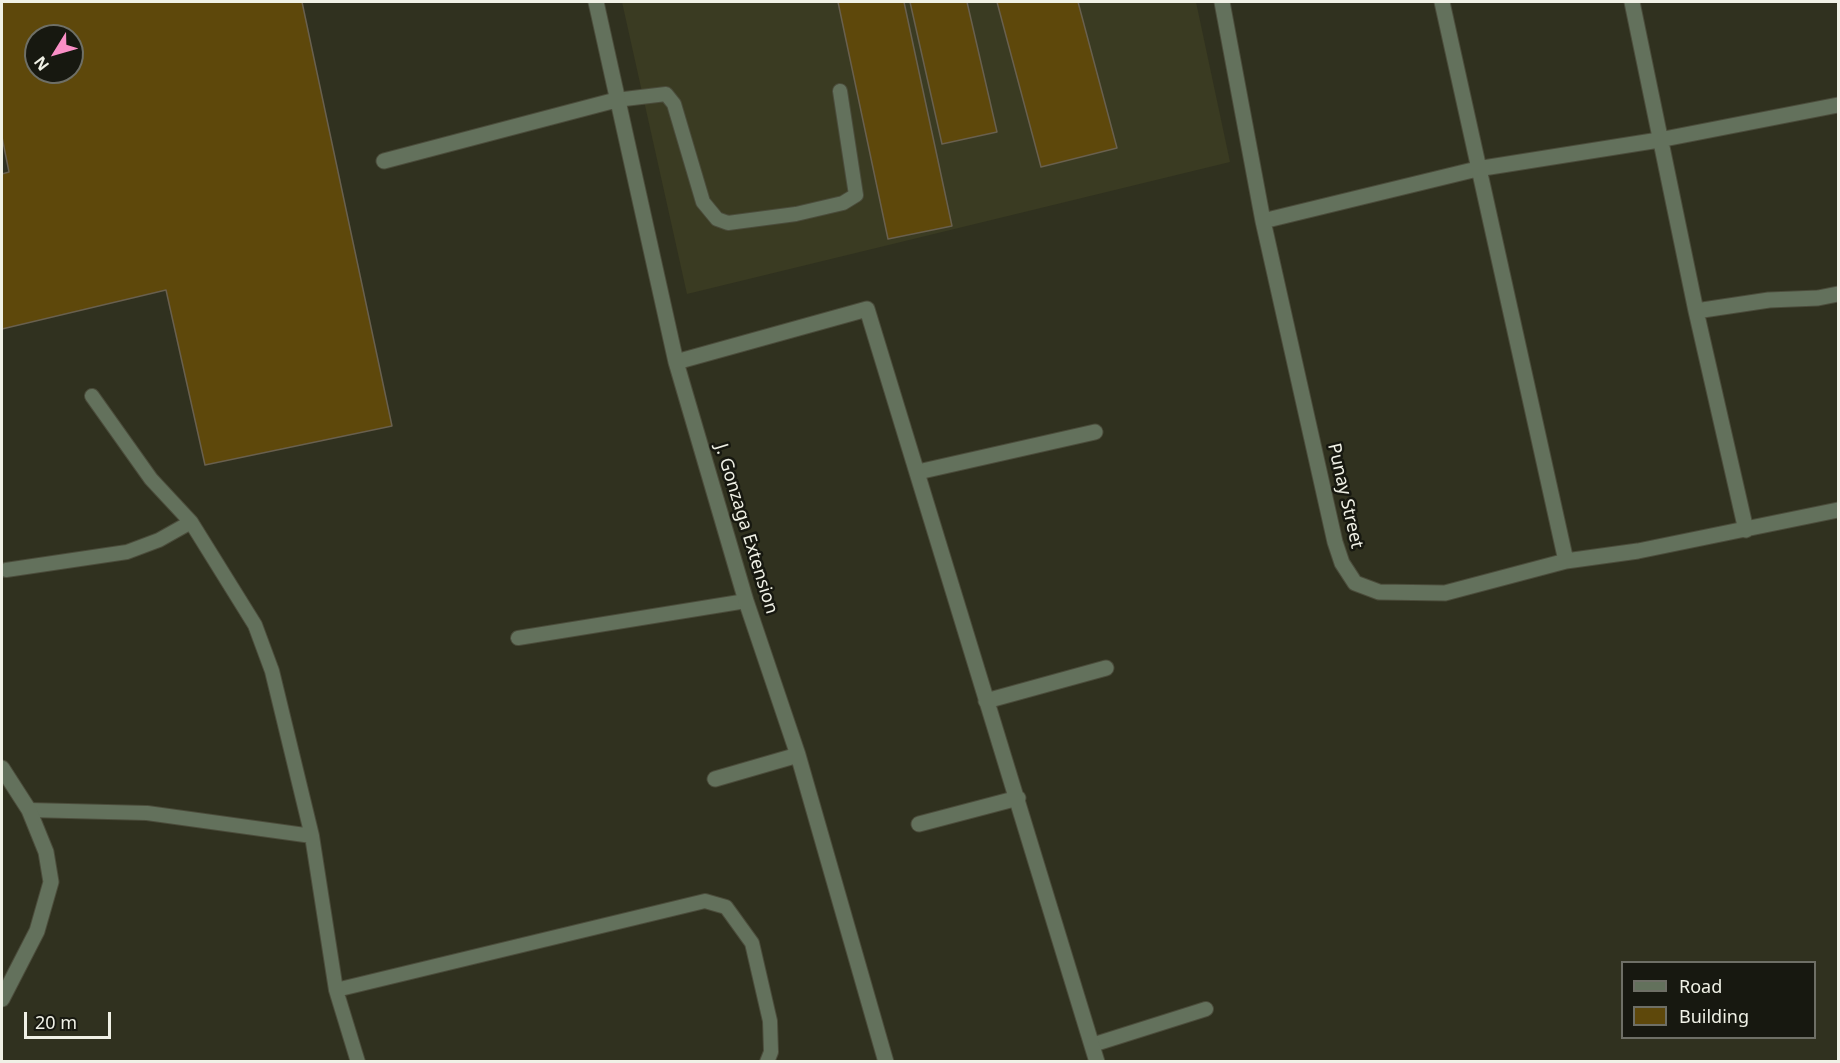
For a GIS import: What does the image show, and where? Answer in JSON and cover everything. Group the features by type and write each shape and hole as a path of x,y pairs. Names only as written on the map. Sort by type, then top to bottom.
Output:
{"street":[{"name":"J. Gonzaga Extension","path":"596,2 676,362 746,601 798,755 886,1062"},
{"name":"Punay Street","path":"1222,2 1263,221 1335,542 1342,563 1355,583 1380,592 1445,593 1566,561 1638,551 1839,510"},
{"path":"1442,2 1566,561"},
{"path":"1632,2 1659,140 1746,530"},
{"path":"384,161 616,99"},
{"path":"1263,221 1478,169 1659,140 1839,105"},
{"path":"1696,311 1769,300 1818,298 1839,294"},
{"path":"676,362 867,309 1097,1062"},
{"path":"918,472 1095,432"},
{"path":"986,701 1106,668"},
{"path":"715,779 798,755"},
{"path":"2,768 28,810 46,852 51,882 37,931 2,999"},
{"path":"920,824 1018,798"}],"lane":[{"path":"616,99 666,94 674,104 703,202 717,219 728,223 796,214 843,203 856,195 840,91"},
{"path":"92,396 151,479 191,522 255,625 272,671 312,836 336,990 358,1062"},
{"path":"6,570 127,552 159,540 191,522"},
{"path":"518,638 746,601"},
{"path":"28,810 147,813 312,836"},
{"path":"336,990 705,901 726,907 752,943 770,1021 771,1052 767,1062"},
{"path":"1092,1045 1206,1009"}],"shaded area":[{"path":"622,2 1196,2 1230,162 687,294"}],"building":[{"path":"2,2 302,2 392,426 205,465 166,290 2,329 2,174 9,172 2,137"},
{"path":"838,2 904,2 952,226 888,239"},
{"path":"910,2 967,2 997,132 942,144"},
{"path":"997,2 1078,2 1117,148 1041,167"}]}
